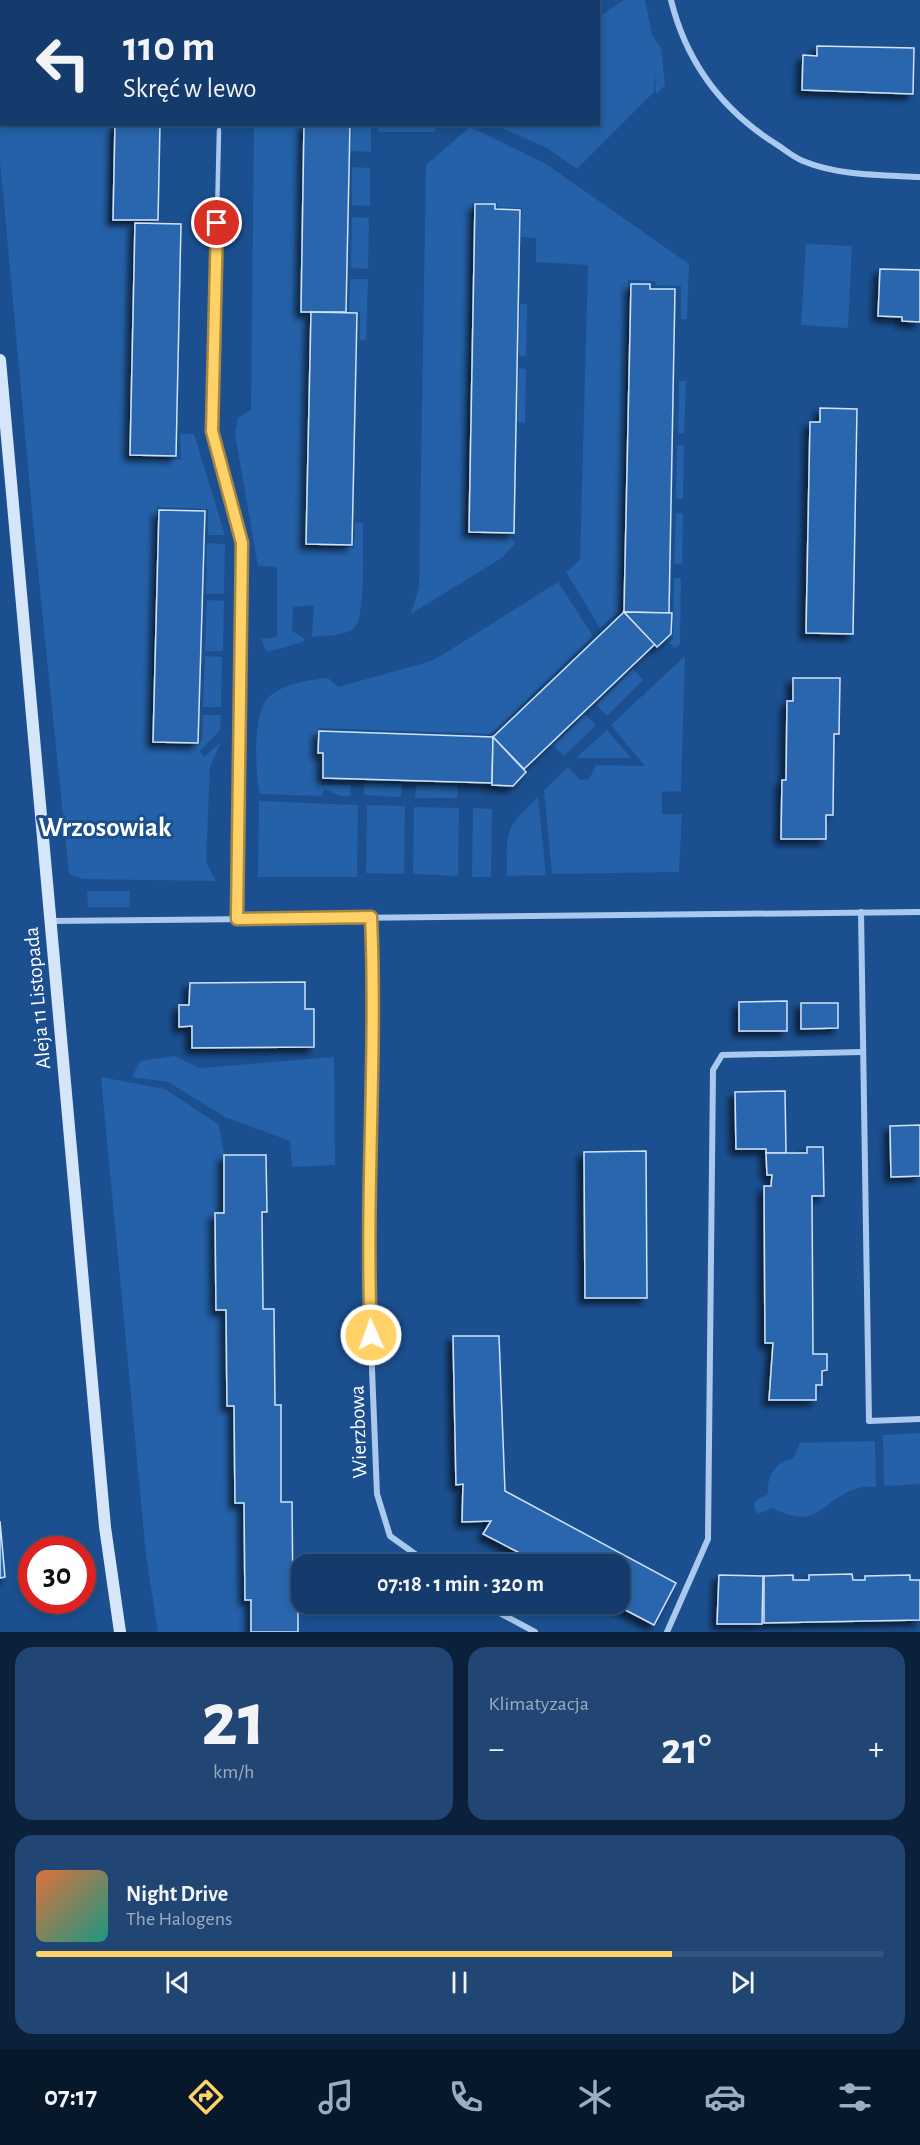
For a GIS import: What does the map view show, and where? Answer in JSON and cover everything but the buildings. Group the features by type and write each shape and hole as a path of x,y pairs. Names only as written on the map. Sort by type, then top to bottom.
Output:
{"street":[{"path":"671,0 676,21 696,66 727,107 765,137 802,161 846,172 920,177"},
{"name":"Aleja 11 Listopada","path":"0,360 105,1527 120,1632"},
{"path":"861,912 868,1420 920,1419"},
{"path":"50,921 920,912"},
{"name":"Wierzbowa","path":"371,917 375,1008 368,1268 377,1494 390,1536 415,1554"},
{"path":"667,1632 708,1539 712,1070 722,1055 862,1052"},
{"path":"502,1614 535,1632"}],"lane":[{"path":"219,130 212,431 242,543 237,919"}],"shaded area":[{"path":"624,0 645,0 652,35 661,48 665,85 656,94 654,67 654,92 577,169 547,148 497,126 600,126 600,16"},
{"path":"0,126 111,126 109,223 133,224 128,458 181,460 180,434 194,434 225,535 208,535 208,509 157,507 150,745 197,746 202,740 203,715 221,715 220,730 200,751 204,757 221,742 210,767 206,862 216,881 83,879 69,874 33,522 0,160"},
{"path":"254,126 303,126 300,313 309,314 305,547 354,548 355,522 363,523 362,596 357,622 353,629 339,634 312,637 314,605 293,607 292,631 305,639 303,642 267,652 261,639 277,637 277,567 258,566 235,434 238,418 251,410"},
{"path":"352,126 371,126 371,152 351,151"},
{"path":"378,126 436,126 435,132 378,132"},
{"path":"470,127 546,164 689,264 687,319 681,319 681,286 656,285 655,281 628,280 621,610 600,628 566,572 580,560 588,265 536,262 536,238 521,237 522,208 498,207 497,203 472,203 465,535 509,535 515,543 503,557 411,614 419,587 426,165"},
{"path":"352,167 370,168 370,206 352,205"},
{"path":"352,217 369,218 368,269 351,268"},
{"path":"806,244 852,246 848,328 801,325"},
{"path":"350,279 368,279 366,340 360,340 360,312 349,312"},
{"path":"520,304 527,304 526,356 519,356"},
{"path":"519,368 526,369 525,423 517,422"},
{"path":"679,381 686,381 684,433 678,433"},
{"path":"684,445 683,499 676,499 677,446"},
{"path":"676,513 683,514 682,564 674,564"},
{"path":"207,543 225,544 224,594 206,594"},
{"path":"674,578 681,578 680,644 675,648 669,643 673,639"},
{"path":"558,582 593,636 492,734 319,728 317,754 322,754 322,785 351,785 350,796 340,796 325,789 321,796 260,794 256,760 259,719 266,700 278,690 303,682 328,678 338,687 428,662"},
{"path":"207,600 224,601 223,651 205,651"},
{"path":"205,656 222,657 221,707 203,707"},
{"path":"685,656 681,791 662,792 662,814 682,814 679,872 552,874 544,790 568,767 580,780 589,779 596,765 645,766 611,725"},
{"path":"633,669 643,680 607,716 596,705"},
{"path":"585,715 596,725 564,756 553,745"},
{"path":"607,730 631,758 576,758"},
{"path":"364,783 402,784 401,797 364,795"},
{"path":"416,785 458,785 457,798 415,798"},
{"path":"538,797 546,875 507,876 507,848 510,831 513,824"},
{"path":"259,801 358,805 357,877 258,877"},
{"path":"367,805 405,806 404,874 366,873"},
{"path":"414,807 459,808 458,876 413,874"},
{"path":"473,808 492,809 491,877 472,877"},
{"path":"87,891 130,891 129,907 88,907"},
{"path":"175,1056 200,1068 334,1057 335,1165 292,1167 290,1141 225,1117 168,1082 132,1077 140,1061"},
{"path":"101,1077 165,1089 219,1125 224,1155 224,1213 215,1213 216,1310 226,1310 227,1406 234,1406 244,1503 245,1599 251,1600 251,1632 158,1632 146,1555"},
{"path":"920,1433 920,1484 884,1486 883,1435"},
{"path":"875,1441 876,1487 860,1487 845,1493 818,1512 800,1517 788,1515 773,1508 758,1514 755,1510 754,1502 768,1494 773,1471 787,1460 793,1459 800,1443"}],"district":[{"name":"Wrzosowiak","path":"105,827"}],"route":[{"path":"217,223 212,431 242,543 237,919 371,917 375,1008 368,1268 371,1335"}]}
